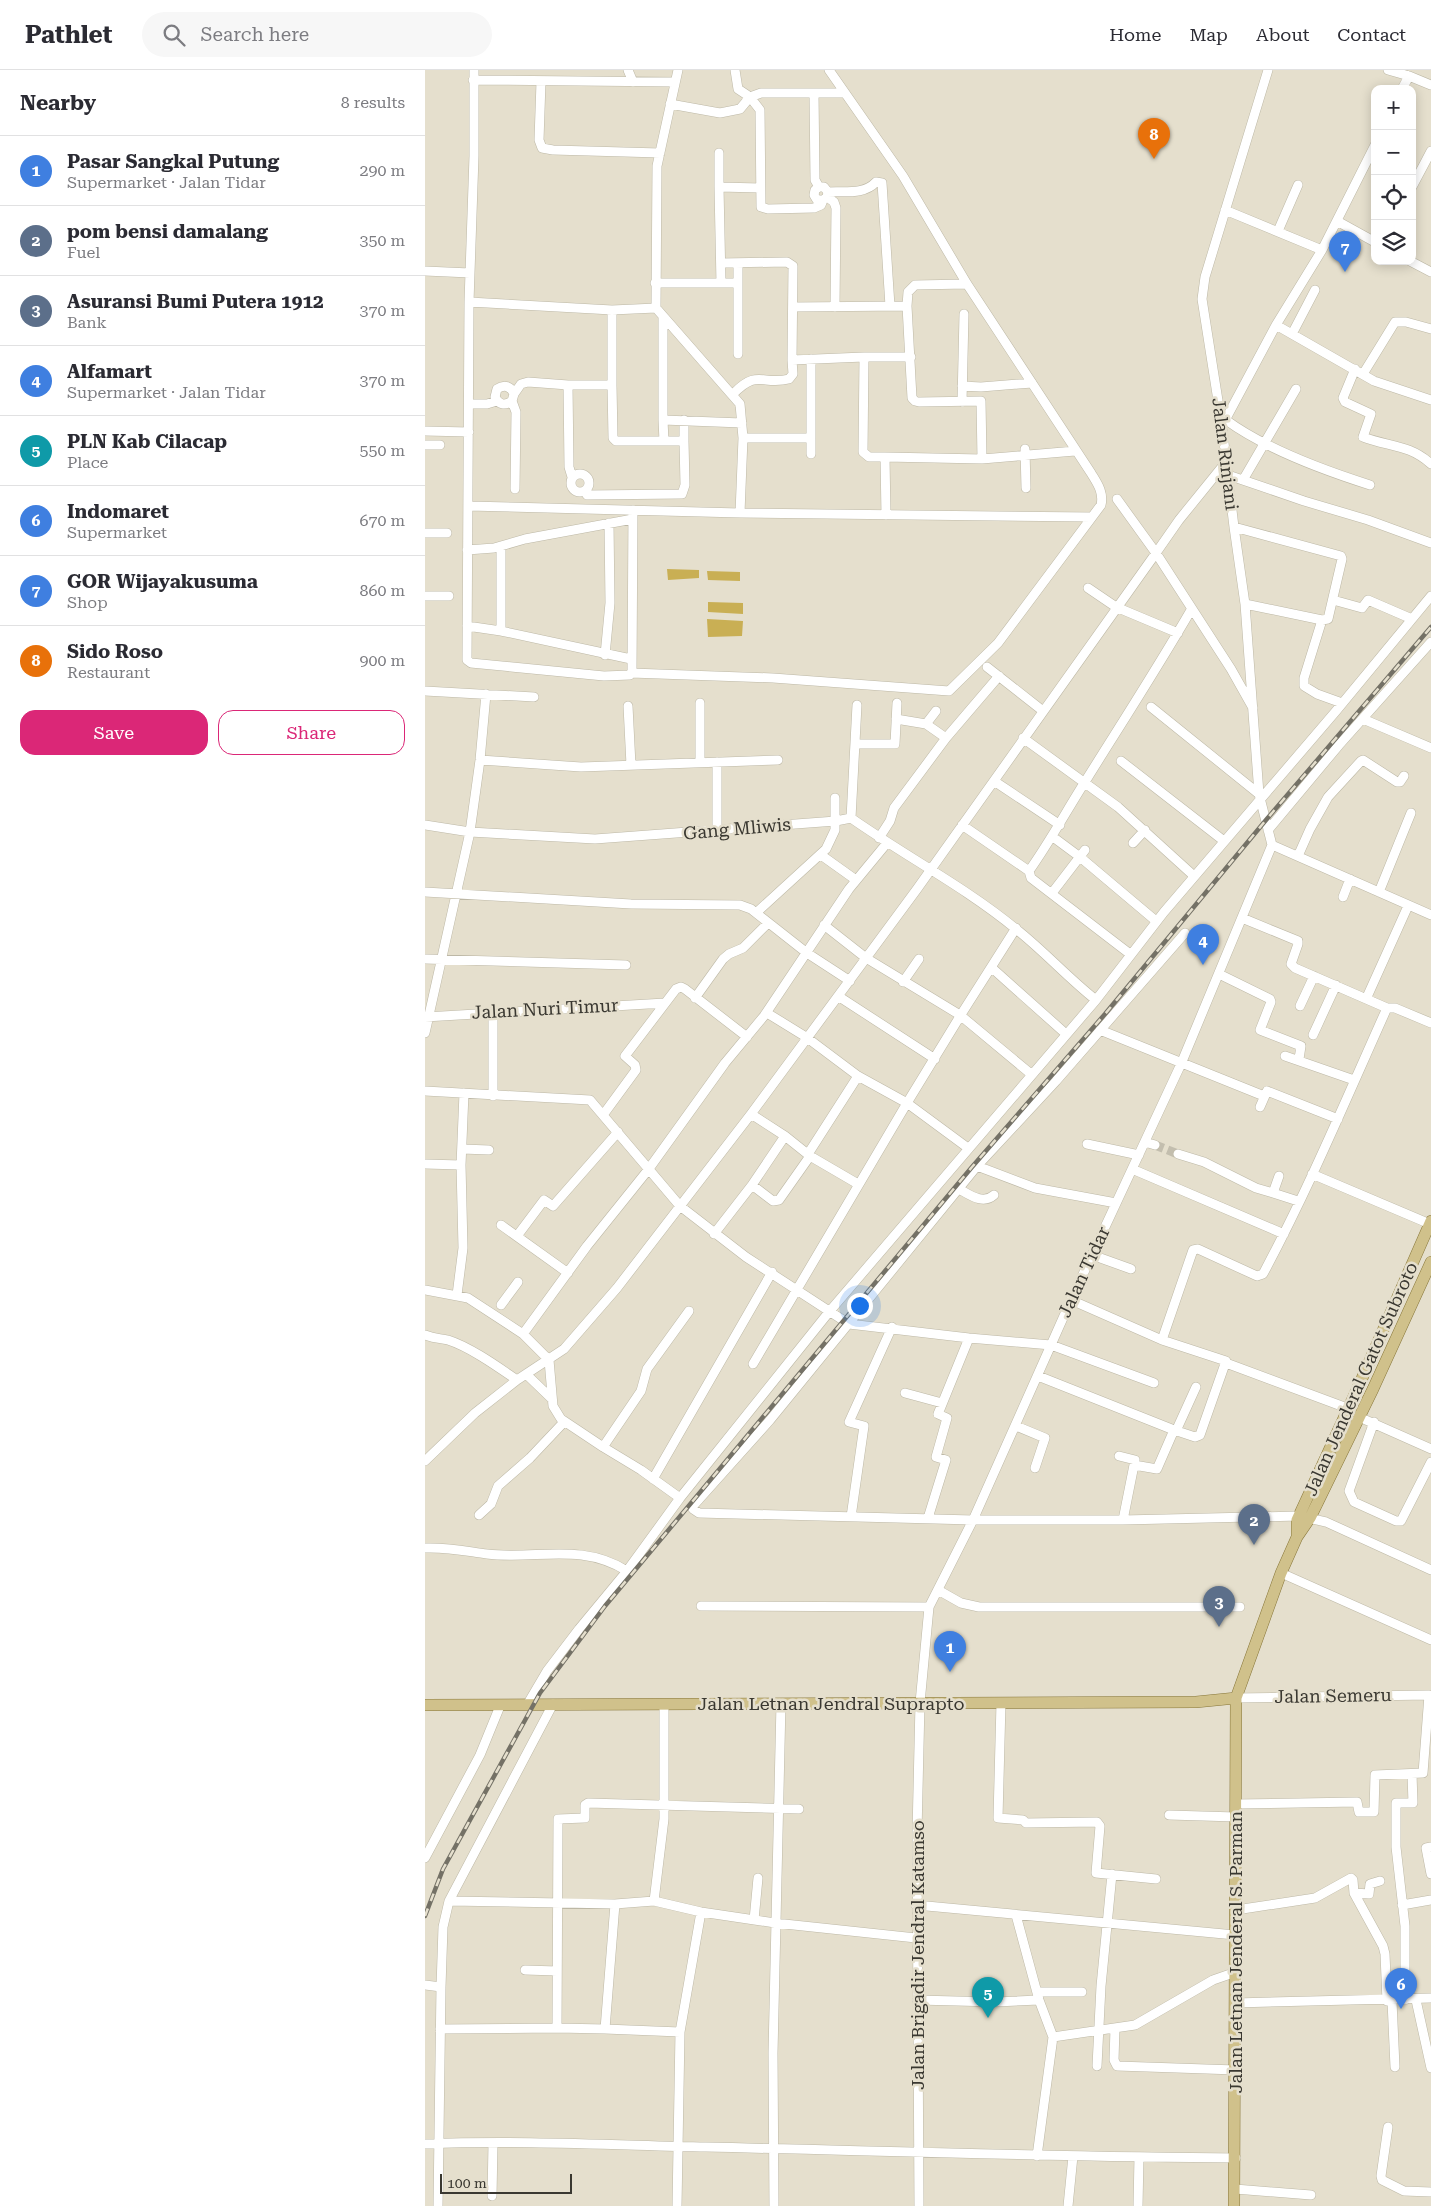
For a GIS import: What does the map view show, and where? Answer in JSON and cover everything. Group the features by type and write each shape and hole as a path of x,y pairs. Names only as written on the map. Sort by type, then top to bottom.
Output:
{"main road":[{"name":"Jalan Jenderal Gatot Subroto","path":"1237,1698 1281,1573 1347,1408 1360,1383 1430,1223"},
{"name":"Jalan Jenderal Gatot Subroto","path":"1304,1517 1359,1417 1427,1282 1431,1262"},
{"path":"1407,1274 1427,1282"},
{"name":"Jalan Letnan Jendral Suprapto","path":"425,1705 1196,1702 1237,1698"},
{"name":"Jalan Letnan Jenderal S. Parman","path":"1235,2206 1237,1698"}],"street":[{"path":"627,70 633,82"},
{"path":"678,70 660,153 657,177 656,308 740,404 743,438 741,513"},
{"path":"735,70 738,89 749,97 760,110 760,188 761,204 764,209 814,208 821,205 826,196"},
{"path":"675,82 541,82 473,75 474,156 469,302 466,655 471,663 603,676 627,676 631,673 782,678 949,691 998,643 1101,505 1101,490 967,284 903,176 829,70"},
{"name":"Jalan Rinjani","path":"1268,70 1205,277 1203,299 1224,423 1226,462 1245,604 1259,796 1273,845"},
{"path":"1388,70 1409,76 1431,86"},
{"path":"1404,85 1409,76"},
{"path":"541,82 539,140 542,148 553,150 660,153"},
{"path":"670,104 720,113 741,109 749,97 761,93 844,93"},
{"path":"814,93 815,180 819,187 815,190 814,195 817,200 826,196 867,189 876,182 882,183 890,306"},
{"path":"1416,182 1428,166 1431,151"},
{"path":"719,153 721,283"},
{"path":"1370,485 1324,470 1224,423 1275,325 1322,250 1371,153"},
{"path":"1278,231 1298,185"},
{"path":"719,187 760,188"},
{"path":"826,196 833,202 836,208 835,307"},
{"path":"1225,210 1322,250"},
{"path":"1337,221 1371,240"},
{"path":"721,263 787,262 794,270 793,374 789,379 754,378 747,381 733,394"},
{"path":"738,263 738,354"},
{"path":"1416,264 1431,272"},
{"path":"425,272 470,273"},
{"path":"655,283 738,283"},
{"path":"967,284 915,285 908,292 907,306 912,394 915,401 981,402"},
{"path":"1293,334 1315,290"},
{"path":"469,302 612,310 656,308"},
{"path":"793,307 907,306"},
{"path":"612,310 614,441 685,441"},
{"path":"962,402 964,314"},
{"path":"663,318 664,441"},
{"path":"1431,329 1406,322 1395,322 1359,371 1343,398 1345,402 1371,414 1363,437 1411,450 1420,454 1431,464"},
{"path":"1275,325 1374,381 1431,400"},
{"path":"864,357 863,452 869,457 982,460 1025,453 1075,451"},
{"path":"792,360 911,357"},
{"path":"811,359 811,454"},
{"path":"515,489 516,412 513,398 509,387 501,387 495,393 497,401 504,405 513,398 521,384 525,382 568,385 612,385"},
{"path":"962,386 981,387 1032,383"},
{"path":"568,385 569,467 572,477 572,489 576,491 585,493 682,494 685,485 684,420"},
{"path":"981,387 982,460"},
{"path":"1243,480 1296,389"},
{"path":"469,404 487,404 497,401"},
{"path":"663,420 742,423"},
{"path":"425,431 469,432"},
{"path":"743,438 811,438"},
{"path":"425,445 440,445"},
{"path":"1025,453 1026,488"},
{"path":"885,458 887,515"},
{"path":"425,1460 475,1413 517,1380 549,1360 571,1343 612,1295 850,981 1179,520 1226,462"},
{"path":"572,477 580,474 587,477 589,485 585,493 590,510"},
{"path":"1228,475 1431,542"},
{"path":"1117,499 1231,669 1253,708"},
{"path":"468,506 590,510 633,514 741,513 1092,517"},
{"path":"467,550 501,546 609,523 633,514"},
{"path":"631,673 634,592 633,514"},
{"path":"605,655 610,603 609,523"},
{"path":"1234,527 1341,556 1342,559 1329,617 1322,620 1245,604"},
{"path":"425,533 447,534"},
{"path":"501,546 501,630"},
{"path":"1088,588 1116,607 1178,633"},
{"path":"425,596 449,596"},
{"path":"527,1705 547,1671 627,1571 680,1498 829,1312 1096,1000 1156,921 1224,841 1259,796 1342,704 1431,596"},
{"path":"1333,600 1363,608 1368,600 1412,619"},
{"path":"1029,871 1053,837 1191,610"},
{"path":"1322,620 1304,678 1304,686 1317,694 1342,704"},
{"path":"467,626 501,630 605,655 631,659"},
{"path":"1268,830 1339,745 1431,642"},
{"path":"987,667 1043,711"},
{"path":"523,1334 648,1170 725,1063 767,1012 824,925 883,841 894,808 946,738 999,676"},
{"path":"425,691 533,697"},
{"path":"425,1033 427,1017 470,832 480,760 486,694"},
{"path":"699,762 700,703"},
{"path":"855,744 895,745 897,703"},
{"path":"857,704 851,818 1016,928 1096,1000"},
{"path":"628,706 631,766"},
{"path":"1151,707 1259,796"},
{"path":"926,724 936,711"},
{"path":"896,719 926,724 946,738"},
{"path":"1363,719 1431,748"},
{"path":"1023,738 1103,794 1194,876"},
{"path":"480,760 581,767 777,760"},
{"path":"1298,856 1328,797 1361,761 1363,760 1397,782 1400,782 1405,776"},
{"path":"1121,761 1224,841"},
{"path":"717,762 717,830"},
{"path":"994,780 1060,825"},
{"path":"756,913 821,855 832,839 836,821 835,798"},
{"path":"1379,892 1411,813"},
{"name":"Gang Mliwis","path":"425,825 470,832 595,839 836,821 851,818"},
{"path":"962,825 1029,871 1031,878 1052,892 1130,954"},
{"path":"1133,842 1145,830"},
{"path":"1053,837 1083,853 1156,921"},
{"path":"1273,845 1431,915"},
{"name":"Jalan Tidar","path":"920,1704 929,1607 973,1520 1071,1300 1181,1064 1273,845"},
{"path":"1052,892 1083,853"},
{"path":"821,855 855,880"},
{"path":"1343,897 1350,879"},
{"path":"425,892 631,904 741,905 756,913 807,953 850,981"},
{"path":"1367,998 1408,906"},
{"path":"1242,918 1297,941 1298,944 1291,964 1387,1008 1395,1008 1431,1022"},
{"path":"695,998 723,959 743,948 768,923"},
{"path":"824,925 866,958 960,1015 1031,1074"},
{"path":"753,1364 960,1015 1016,928"},
{"path":"1185,933 977,1166 769,1420 693,1506 695,1512 973,1520 1304,1517 1325,1522 1431,1570"},
{"path":"425,959 626,965"},
{"path":"903,982 919,959"},
{"path":"992,968 1065,1034"},
{"path":"1219,974 1270,999 1271,1002 1260,1030 1301,1046 1299,1059"},
{"path":"1300,1006 1314,976"},
{"path":"1313,1035 1336,985"},
{"path":"603,1115 637,1068 625,1056 673,991 681,987 747,1037"},
{"path":"838,996 935,1059"},
{"name":"Jalan Nuri Timur","path":"427,1017 665,1003"},
{"path":"1162,1340 1193,1250 1198,1249 1252,1274 1261,1276 1284,1234 1387,1008"},
{"path":"493,1012 493,1096"},
{"path":"767,1012 806,1037 858,1076 907,1103 968,1148"},
{"path":"1100,1030 1264,1096"},
{"path":"1285,1056 1299,1059 1354,1080"},
{"path":"752,1185 773,1201 779,1200 858,1076"},
{"path":"425,1091 590,1100 680,1206 713,1234 849,1324 969,1338 1051,1344 1154,1383"},
{"path":"1260,1107 1266,1092 1269,1092 1338,1118"},
{"path":"457,1295 463,1248 461,1166 464,1093"},
{"path":"751,1114 785,1136 809,1155 859,1184"},
{"path":"517,1236 544,1200 553,1206 618,1132"},
{"path":"713,1234 752,1185 785,1136"},
{"path":"1145,1142 1155,1145"},
{"path":"1087,1144 1139,1155"},
{"path":"462,1149 489,1150"},
{"path":"1178,1154 1204,1162 1256,1188 1298,1201"},
{"path":"425,1164 461,1166"},
{"path":"977,1166 1035,1188 1116,1203"},
{"path":"1132,1169 1284,1234"},
{"path":"1311,1174 1430,1223"},
{"path":"1273,1192 1279,1176"},
{"path":"959,1189 978,1199 990,1199 994,1195"},
{"path":"501,1225 568,1273"},
{"path":"1092,1255 1131,1269"},
{"path":"653,1479 772,1272"},
{"path":"498,1310 518,1282"},
{"path":"425,1290 457,1295 498,1310 549,1360 552,1399 556,1412 564,1422 680,1498"},
{"path":"1071,1300 1162,1340 1225,1361 1226,1363 1347,1408"},
{"path":"603,1448 641,1391 647,1369 689,1311"},
{"path":"851,1517 864,1426 849,1422 892,1328"},
{"path":"425,1335 437,1340 450,1341 489,1361 517,1380"},
{"path":"928,1518 945,1460 936,1456 947,1418 937,1414 969,1338"},
{"path":"1038,1376 1195,1437 1200,1436 1226,1363"},
{"path":"526,1374 552,1399"},
{"path":"1134,1465 1157,1469 1196,1387"},
{"path":"905,1393 942,1404"},
{"path":"1359,1417 1374,1422 1431,1449"},
{"path":"479,1515 491,1504 498,1486 530,1458 564,1422"},
{"path":"1374,1422 1349,1491 1354,1502 1396,1522 1401,1521 1431,1462"},
{"path":"1016,1426 1045,1438 1035,1468"},
{"path":"1119,1456 1135,1460 1123,1520"},
{"path":"425,1548 452,1548 487,1554 586,1555 609,1561 627,1571"},
{"path":"1281,1573 1431,1640"},
{"path":"938,1590 961,1603 979,1606 1240,1607"},
{"path":"701,1606 929,1607"},
{"name":"Jalan Semeru","path":"1237,1698 1429,1695 1427,1772"},
{"path":"775,2206 773,2149 775,1923 781,1703"},
{"path":"1001,1703 998,1818 1023,1820 1026,1823 1097,1822 1100,1826 1096,1873 1156,1879"},
{"path":"438,2206 443,1927 449,1901 553,1704"},
{"path":"654,1901 664,1805 664,1704"},
{"name":"Jalan Brigadir Jendral Katamso","path":"919,2206 920,2151 916,1905 920,1704"},
{"path":"425,1858 480,1755 501,1706"},
{"path":"1236,1804 1357,1802 1359,1812 1374,1812 1375,1775 1427,1772"},
{"path":"1405,2000 1405,1926 1396,1848 1396,1803 1413,1803 1412,1774"},
{"path":"557,2028 556,1903 558,1818 585,1818 585,1805 587,1803 799,1809"},
{"path":"1169,1815 1236,1817"},
{"path":"1431,1847 1426,1848 1431,1874"},
{"path":"1097,2066 1097,2031 1112,1874"},
{"path":"754,1920 758,1878"},
{"path":"1236,1910 1315,1898 1351,1878 1353,1880 1353,1893 1383,1946 1385,1954 1395,2067"},
{"path":"1353,1893 1370,1893 1370,1884 1380,1881"},
{"path":"1402,1905 1431,1900"},
{"path":"449,1901 615,1904 654,1901 701,1912 775,1923 916,1938"},
{"path":"605,2029 615,1904"},
{"path":"916,1905 1235,1935"},
{"path":"677,2206 680,2032 687,1981 701,1912"},
{"path":"1016,1915 1038,1996 1053,2037 1037,2156"},
{"path":"525,1970 557,1971"},
{"path":"1053,2037 1140,2023 1213,1980 1236,1972"},
{"path":"425,1985 441,1986"},
{"path":"917,2000 996,2002 1082,1992"},
{"path":"1235,2003 1389,2001 1431,1998"},
{"path":"1416,2000 1431,2068"},
{"path":"440,2029 557,2028 680,2032"},
{"path":"1115,2028 1114,2060 1117,2066 1236,2070"},
{"path":"1388,2127 1382,2180 1404,2191 1431,2192"},
{"path":"425,2144 920,2151 1037,2156 1236,2158"},
{"path":"492,2196 493,2144"},
{"path":"1068,2206 1073,2156"},
{"path":"1138,2206 1139,2157"},
{"path":"1235,2189 1311,2194"}],"shaded area":[{"path":"667,569 699,570 699,578 668,580"},
{"path":"707,571 740,572 740,581 708,580"},
{"path":"708,602 743,603 743,614 708,612"},
{"path":"707,619 743,621 742,636 708,637"}],"tunnel":[{"path":"1155,1145 1178,1154"}],"railway":[{"path":"425,1916 443,1869 540,1693 605,1606 972,1167 1105,1014 1266,820 1431,627"}],"place":[{"name":"Sido Roso","path":"1154,159"},
{"name":"GOR Wijayakusuma","path":"1345,272"},
{"name":"Alfamart","path":"1203,965"},
{"name":"pom bensi damalang","path":"1254,1545"},
{"name":"Asuransi Bumi Putera 1912","path":"1219,1627"},
{"name":"Pasar Sangkal Putung","path":"950,1672"},
{"name":"Indomaret","path":"1401,2009"},
{"name":"PLN Kab Cilacap","path":"988,2018"}]}
